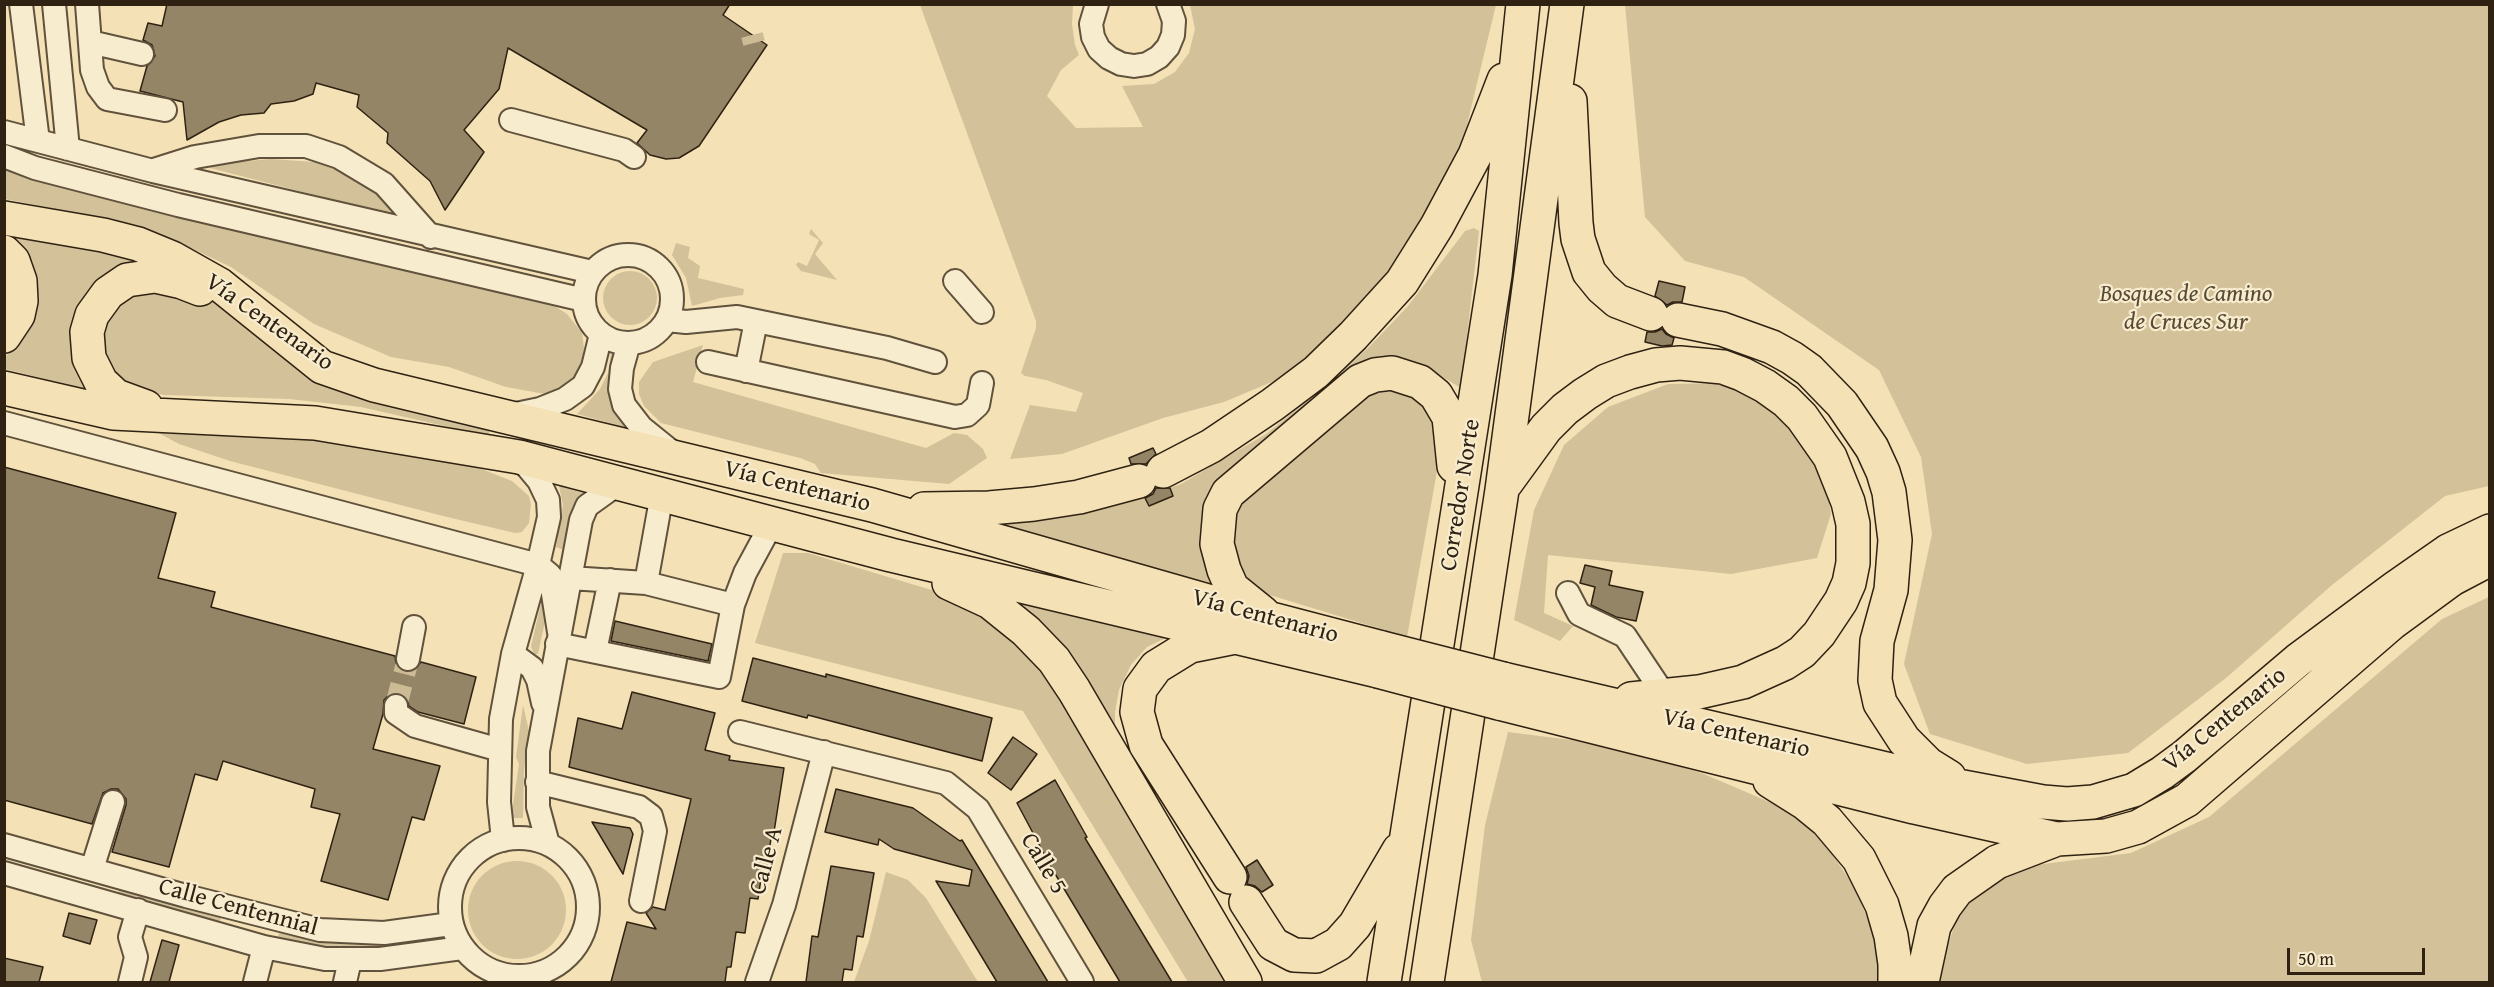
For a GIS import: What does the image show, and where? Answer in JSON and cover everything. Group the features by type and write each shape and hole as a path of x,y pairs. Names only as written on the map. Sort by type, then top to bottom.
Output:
{"highway":[{"name":"Corredor Norte","path":"1384,982 1495,275 1523,4"},
{"name":"Corredor Norte","path":"1427,982 1502,490 1567,13"},
{"path":"1567,13 1576,223 1589,272 1617,301 1665,317 1722,329 1772,347 1809,370 1842,404 1872,448 1888,492 1895,540 1891,590 1876,641 1875,680 1880,703 1914,752 1928,764 1963,786"},
{"path":"872,505 937,510 1034,504 1080,497 1151,476 1211,446 1316,372 1353,336 1402,282 1437,226 1474,155 1521,39"},
{"name":"Vía Centenario","path":"4,218 103,235 138,244 172,258 219,285 322,367 374,385 872,505 1271,619 1380,660"},
{"path":"4,252 13,261 20,281 21,301 18,315 4,336"},
{"path":"192,417 150,409 116,396 100,382 89,358 87,332 92,315 108,292 127,280 155,276 182,282 216,295 322,367"},
{"path":"1502,490 1531,447 1565,409 1606,381 1656,365 1702,363 1724,367 1742,374 1786,400 1812,430 1830,457 1839,476 1853,524 1849,583 1842,601 1819,634 1802,652 1763,674 1720,688 1665,696 1599,701"},
{"path":"1271,619 1232,588 1217,544 1220,509 1228,493 1360,381 1375,375 1392,374 1420,382 1436,395 1449,417 1459,509"},
{"name":"Vía Centenario","path":"4,388 113,413 315,423 519,457 891,555 1235,637 1380,660 1501,691 1731,761 1914,807 2057,839 2106,836 2124,832 2157,818 2187,800 2392,623 2452,579 2490,559"},
{"name":"Vía Centenario","path":"1501,691 1599,701 1963,786 2067,804 2103,800 2134,790 2186,756 2298,660 2386,594 2448,551 2490,531"},
{"path":"891,555 990,602 1026,631 1054,660 1074,690 1245,982"},
{"path":"1235,637 1190,646 1156,667 1140,688 1137,711 1146,745 1273,944 1293,955 1316,956 1338,944 1355,925 1408,833"},
{"path":"1731,761 1782,787 1805,802 1827,821 1859,859 1882,904 1895,964 1895,982"},
{"path":"1922,982 1934,926 1957,890 1997,862 2057,839"},
{"path":"1433,945 1444,982"}],"street":[{"path":"21,4 38,141"},
{"path":"54,4 68,149"},
{"path":"87,4 92,70 98,87 107,99 165,110"},
{"path":"1097,4 1091,24 1093,37 1099,49 1108,58 1121,64 1134,66 1147,64 1159,57 1168,47 1173,35 1174,21 1168,4"},
{"path":"90,42 142,54"},
{"path":"511,120 624,150 634,157"},
{"path":"4,132 153,171 431,237 592,272"},
{"path":"153,171 195,157 259,146 306,146 339,157 384,184 431,237"},
{"path":"4,156 35,168 178,205 584,300"},
{"path":"622,255 644,257 657,265 667,277 672,291 672,306 667,320 657,332 644,340 629,343 614,341 602,334 592,325 586,313 584,300 586,285 592,272 610,258 622,255"},
{"path":"955,281 982,312"},
{"path":"667,320 686,322 737,317 887,348 934,362"},
{"path":"746,371 756,321"},
{"path":"504,417 540,409 557,402 583,386 593,367 602,334"},
{"path":"629,343 622,368 620,389 624,405 641,427 684,460"},
{"path":"708,362 955,417 967,415 978,405 982,383"},
{"path":"4,423 538,565 550,576 558,638"},
{"path":"503,840 499,802 501,719 513,654 549,517 548,500 539,481 519,457"},
{"path":"549,844 538,807 538,751 580,520 587,506 619,483"},
{"path":"646,583 662,494"},
{"path":"558,638 595,651 719,677 733,605 745,573 772,524"},
{"path":"570,578 646,583 733,605"},
{"path":"595,651 610,580"},
{"path":"1568,593 1579,614 1625,636 1665,696"},
{"path":"408,659 414,627"},
{"path":"513,654 532,668 538,680 544,710"},
{"path":"396,706 396,713 415,726 501,750"},
{"path":"740,732 824,752"},
{"name":"Calle 5","path":"824,752 946,783 978,809 1082,982"},
{"name":"Calle A","path":"757,982 784,905 824,752"},
{"path":"537,782 639,807 651,816 655,831 641,901"},
{"path":"75,892 88,868 113,802"},
{"path":"526,838 549,844 567,856 581,875 588,898 588,917 581,940 565,959 536,979 496,973 477,963 462,948 451,924 449,902 454,883 465,863 482,849 503,840 526,838"},
{"name":"Calle Centennial","path":"4,845 252,914 320,930 384,933 451,924"},
{"name":"Calle Centennial","path":"4,873 254,944 325,958 350,960 417,955 462,948"},
{"path":"130,982 136,957 130,937 138,910"},
{"path":"252,914 255,982"},
{"path":"565,959 567,982"},
{"path":"345,982 350,960"}],"green space":[{"path":"920,5 1073,5 1072,24 1079,55 1061,70 1047,96 1076,128 1143,127 1122,86 1154,84 1175,72 1189,53 1195,29 1190,5 1496,5 1465,133 1441,189 1409,246 1368,297 1286,376 1224,402 1163,418 1062,454 1010,459 1030,405 1076,412 1083,393 1021,373 1036,328 1036,321"},
{"name":"Bosques de Camino de Cruces Sur","path":"1625,5 2489,5 2489,486 2445,496 2332,585 2226,678 2128,753 2027,764 1930,734 1904,664 1932,534 1921,457 1879,370 1744,277 1685,261 1645,217"},
{"path":"271,159 314,162 338,170 362,183 384,200 400,217 210,168 213,164"},
{"path":"5,166 556,307 567,314 582,333 584,348 581,369 571,384 545,394 506,387 449,367 391,357 314,324 231,267 159,233 91,216 5,199"},
{"path":"5,227 143,261 123,266 107,274 81,301 75,317 87,383 85,389 5,369 5,357 22,340 34,316 13,239 5,233"},
{"path":"1474,228 1479,231 1461,388 1426,367 1402,360 1226,478 1225,590 985,524 1082,512 1139,499 1181,484 1266,434 1338,376 1371,345 1408,306 1465,231"},
{"path":"811,229 823,243 815,254 837,280 801,271 796,265 798,262 807,266 819,240 809,234"},
{"path":"676,243 690,247 688,258 700,266 698,278 744,289 743,295 720,298 692,306 686,278 672,255"},
{"path":"625,271 635,271 645,275 653,283 657,298 653,313 645,321 635,325 625,325 615,321 607,313 603,303 603,293 607,283 615,275"},
{"path":"124,288 209,298 235,314 490,429 488,436 361,407 289,399 165,395 133,390 110,376 96,353 99,316"},
{"path":"703,345 693,382 926,448 954,433 967,435 983,449 987,458 949,484 821,473 815,464 800,458 661,423 644,406 639,394 639,382 653,362"},
{"path":"611,351 618,354 613,403 624,427 577,414 600,389 608,373"},
{"path":"1727,383 1768,401 1824,469 1831,514 1817,558 1731,574 1548,555 1544,613 1573,626 1560,641 1514,620 1534,510 1564,445 1608,407 1668,384"},
{"path":"1394,384 1434,411 1440,455 1407,637 1260,592 1234,571 1234,506 1351,398"},
{"path":"153,430 371,441 484,470 512,481 529,496 531,504 529,523 522,532 515,533 443,516 230,461 179,444"},
{"path":"559,486 589,495 567,551 556,547 563,505"},
{"path":"783,553 808,553 935,591 1003,627 1042,668 1231,982 1188,982 1023,711 755,643"},
{"path":"545,587 550,598 538,654 534,654 531,646"},
{"path":"1008,596 1176,633 1147,647 1131,665 1119,690 1115,712 1115,732 1051,636 1032,613"},
{"path":"2489,597 2489,982 1938,982 1939,972 1957,918 1981,884 2012,868 2131,853 2209,817 2442,619"},
{"path":"523,705 529,731 524,770 523,818 511,818 519,764 516,757"},
{"path":"1508,732 1611,745 1704,774 1781,807 1824,842 1855,888 1878,945 1881,982 1482,982 1471,940 1485,825"},
{"path":"517,861 536,865 551,876 562,891 566,910 562,929 551,944 536,955 517,959 498,955 483,944 472,929 468,910 472,891 483,876 498,865"},
{"path":"886,872 908,880 926,898 978,982 854,982 869,941"},
{"path":"122,888 221,915 221,919 217,923 120,894 118,890"},
{"path":"280,932 309,940 360,943 407,941 430,936 433,944 396,949 335,950 277,938"}],"building":[{"path":"167,4 730,4 723,15 767,45 699,146 679,158 666,159 650,155 637,143 647,130 508,48 499,89 464,130 484,152 445,210 430,181 387,143 388,133 357,107 359,95 316,83 313,94 294,101 271,104 264,113 241,115 219,122 187,140 183,102 140,91 147,66 155,56 152,45 143,40 148,23 162,26"},
{"path":"1659,281 1685,287 1682,302 1667,305 1655,296"},
{"path":"1662,329 1674,338 1672,345 1662,346 1645,342 1647,332"},
{"path":"1153,448 1156,454 1146,464 1131,464 1129,458"},
{"path":"4,467 176,513 158,578 215,592 211,607 395,656 396,664 405,672 413,671 421,662 476,677 464,724 418,712 409,706 402,694 390,694 384,700 383,714 373,749 440,766 424,820 412,817 388,900 321,881 340,814 311,807 315,789 223,761 217,780 195,774 169,867 112,852 126,805 126,799 118,789 111,789 103,793 92,824 4,800"},
{"path":"1156,488 1170,488 1173,496 1149,506 1145,498 1153,494"},
{"path":"1585,565 1612,571 1609,585 1643,592 1636,621 1616,617 1591,605 1595,587 1580,583"},
{"path":"615,621 712,644 708,661 611,641"},
{"path":"753,658 826,677 826,674 992,718 982,761 808,715 807,718 742,701"},
{"path":"632,692 715,713 705,750 730,756 729,760 784,768 774,832 772,832 767,865 763,865 758,899 750,898 745,933 736,932 731,967 727,967 725,982 611,982 627,922 656,929 646,913 653,907 665,910 691,799 569,767 578,718 622,729"},
{"path":"1013,737 1037,754 1011,790 988,773"},
{"path":"1055,780 1087,837 1085,838 1172,982 1120,982 1051,867 1017,803"},
{"path":"836,789 913,808 960,841 962,840 1048,982 997,982 936,881 969,886 972,870 894,849 879,839 878,845 825,832"},
{"path":"592,822 630,828 633,834 623,874"},
{"path":"1257,860 1273,885 1262,892 1255,886 1247,884 1249,876 1246,867"},
{"path":"831,866 874,873 863,937 857,936 852,970 844,969 842,982 806,982 812,936 818,937"},
{"path":"69,913 97,920 90,944 63,936"},
{"path":"162,940 179,945 169,982 150,982"},
{"path":"4,958 43,967 39,982 4,982"}],"tunnel":[{"path":"752,35 754,43"},
{"path":"396,706 408,659"}]}
